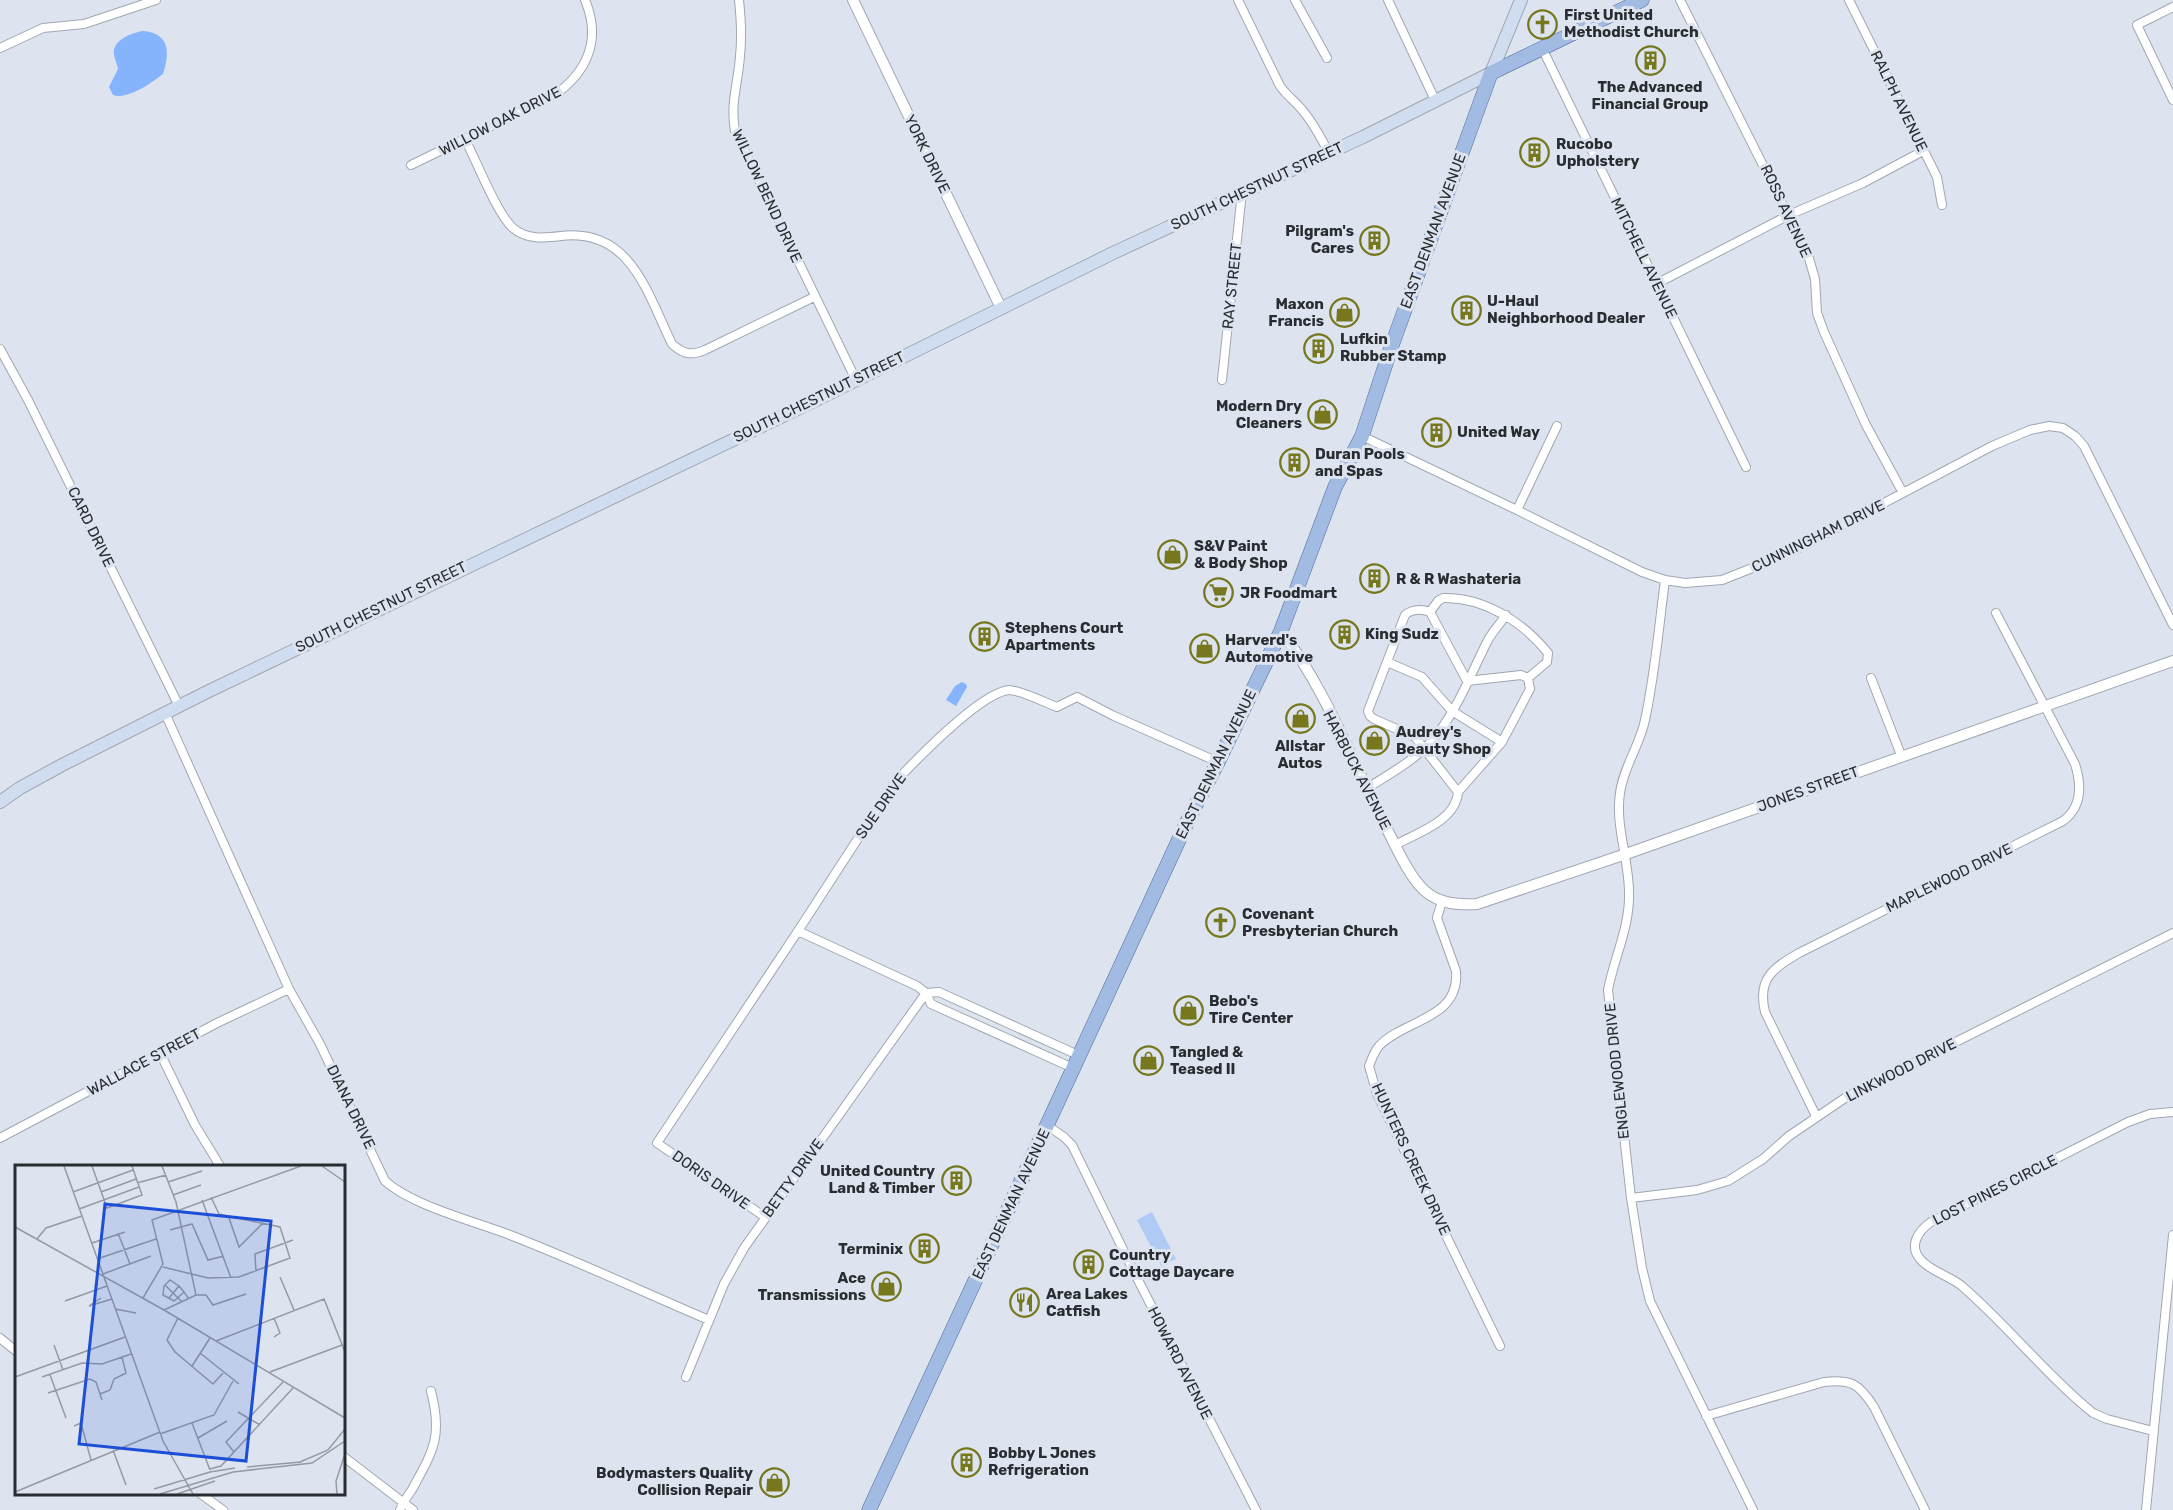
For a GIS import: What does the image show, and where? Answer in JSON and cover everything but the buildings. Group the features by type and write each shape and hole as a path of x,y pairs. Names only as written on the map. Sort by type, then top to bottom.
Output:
{"main road":[{"name":"EAST DENMAN AVENUE","path":"869,1510 1189,818 1281,631 1335,487 1362,436 1392,345 1491,73 1521,0"},
{"name":"SOUTH CHESTNUT STREET","path":"0,802 62,765 454,571 856,380 1242,192 1329,153 1642,0"}],"street":[{"path":"0,48 43,28 84,24 156,0"},
{"name":"WILLOW OAK DRIVE","path":"411,165 553,96 575,78 586,62 591,46 591,18 585,0"},
{"name":"WILLOW BEND DRIVE","path":"739,0 741,56 732,114 735,131 856,380"},
{"name":"YORK DRIVE","path":"853,0 1001,308"},
{"path":"1238,0 1280,86 1287,96 1302,108 1329,153"},
{"path":"1295,0 1327,58"},
{"path":"1388,0 1435,100"},
{"name":"ROSS AVENUE","path":"1680,0 1808,255 1815,279 1817,313 1824,332 1866,425 1903,494"},
{"name":"RALPH AVENUE","path":"1849,0 1936,177 1941,191 1942,205"},
{"path":"2173,8 2138,24 2173,100"},
{"name":"MITCHELL AVENUE","path":"1542,48 1746,467"},
{"path":"465,139 503,215 512,227 530,237 544,239 579,235 596,238 613,246 637,271 672,344 679,351 695,354 814,297"},
{"path":"1656,284 1789,215 1863,183 1923,151"},
{"name":"RAY STREET","path":"1222,380 1242,192"},
{"name":"CARD DRIVE","path":"0,349 33,410 179,706"},
{"path":"1517,510 1557,426"},
{"name":"CUNNINGHAM DRIVE","path":"1362,436 1642,572 1665,580 1701,583 1739,574 1793,550 1992,447 2030,430 2049,426 2063,428 2075,435 2084,446 2173,625"},
{"name":"ENGLEWOOD DRIVE","path":"1665,580 1645,722 1620,793 1618,816 1626,854 1629,896 1627,916 1608,990 1631,1198 1642,1268 1650,1301 1753,1510"},
{"path":"1430,612 1438,601 1450,598 1493,608 1506,615 1548,653 1547,662 1528,678"},
{"path":"1395,845 1441,820 1458,801 1458,792 1415,737 1370,716 1368,711 1405,615 1409,611 1430,612 1467,681"},
{"name":"MAPLEWOOD DRIVE","path":"1816,1116 1765,1012 1762,999 1763,988 1768,976 1777,967 1799,953 2031,838 2070,815 2077,804 2080,778 2068,748 1996,613"},
{"path":"1366,789 1404,764 1438,734 1488,640 1506,615"},
{"name":"HARBUCK AVENUE","path":"1281,631 1297,652 1395,845 1423,890 1442,901"},
{"name":"JONES STREET","path":"1442,901 1456,905 1477,904 1626,854 1901,755 2173,661"},
{"path":"1387,662 1422,677 1452,711 1502,742"},
{"path":"1467,681 1521,675 1528,678"},
{"path":"1458,792 1502,742 1530,688 1528,678"},
{"path":"1871,678 1901,755"},
{"name":"SUE DRIVE","path":"657,1143 894,783 966,714 999,693 1011,690 1057,707 1077,697 1218,762"},
{"name":"DIANA DRIVE","path":"165,713 288,988 320,1044 385,1181 395,1190 414,1200 512,1236 709,1320"},
{"name":"HUNTERS CREEK DRIVE","path":"1442,901 1437,918 1456,971 1457,979 1452,996 1446,1006 1379,1045 1369,1066 1377,1094 1500,1346"},
{"path":"798,931 917,986 926,993 931,1004 1073,1068"},
{"name":"LINKWOOD DRIVE","path":"1631,1198 1697,1190 1728,1180 1763,1160 1816,1116 1848,1096 2173,933"},
{"name":"WALLACE STREET","path":"0,1138 288,988"},
{"path":"926,993 939,992 1078,1055"},
{"name":"BETTY DRIVE","path":"686,1377 724,1284 765,1217 926,993"},
{"path":"160,1053 195,1125 219,1165"},
{"name":"LOST PINES CIRCLE","path":"2153,1431 2106,1419 2093,1413 1963,1287 1921,1261 1915,1246 1916,1237 1930,1222 2128,1122 2150,1114 2173,1112"},
{"name":"HOWARD AVENUE","path":"1048,1126 1072,1145 1164,1332 1256,1510"},
{"name":"DORIS DRIVE","path":"657,1143 765,1217"},
{"path":"2146,1510 2173,1234"},
{"path":"0,1338 15,1350"},
{"path":"1706,1416 1824,1382 1840,1380 1854,1384 1864,1392 1875,1407 1925,1510"},
{"path":"401,1506 434,1449 438,1428 437,1413 431,1391"},
{"path":"345,1458 401,1506 413,1510"},
{"path":"202,1495 223,1510"}],"shaded area":[{"path":"1152,1212 1176,1259 1161,1266 1137,1220"}],"water":[{"path":"142,31 158,35 166,45 167,58 163,74 132,93 113,95 109,87 118,69 114,55 116,45 127,36"},
{"path":"962,682 967,687 956,706 946,700 955,686"}],"place":[{"name":"First United Methodist Church","path":"1543,24"},
{"name":"The Advanced Financial Group","path":"1650,60"},
{"name":"Rucobo Upholstery","path":"1535,153"},
{"name":"Pilgram's Cares","path":"1375,240"},
{"name":"U-Haul Neighborhood Dealer","path":"1466,310"},
{"name":"Maxon Francis","path":"1345,313"},
{"name":"Lufkin Rubber Stamp","path":"1319,348"},
{"name":"Modern Dry Cleaners","path":"1323,415"},
{"name":"United Way","path":"1436,432"},
{"name":"Duran Pools and Spas","path":"1294,463"},
{"name":"S&V Paint & Body Shop","path":"1173,555"},
{"name":"R & R Washateria","path":"1375,579"},
{"name":"JR Foodmart","path":"1219,593"},
{"name":"King Sudz","path":"1344,634"},
{"name":"Stephens Court Apartments","path":"984,637"},
{"name":"Harverd's Automotive","path":"1204,649"},
{"name":"Allstar Autos","path":"1300,719"},
{"name":"Audrey's Beauty Shop","path":"1375,741"},
{"name":"Covenant Presbyterian Church","path":"1221,923"},
{"name":"Bebo's Tire Center","path":"1188,1010"},
{"name":"Tangled & Teased II","path":"1149,1061"},
{"name":"United Country Land & Timber","path":"956,1180"},
{"name":"Terminix","path":"924,1249"},
{"name":"Country Cottage Daycare","path":"1088,1264"},
{"name":"Ace Transmissions","path":"887,1287"},
{"name":"Area Lakes Catfish","path":"1025,1303"},
{"name":"Bobby L Jones Refrigeration","path":"967,1462"},
{"name":"Bodymasters Quality Collision Repair","path":"774,1482"}]}
